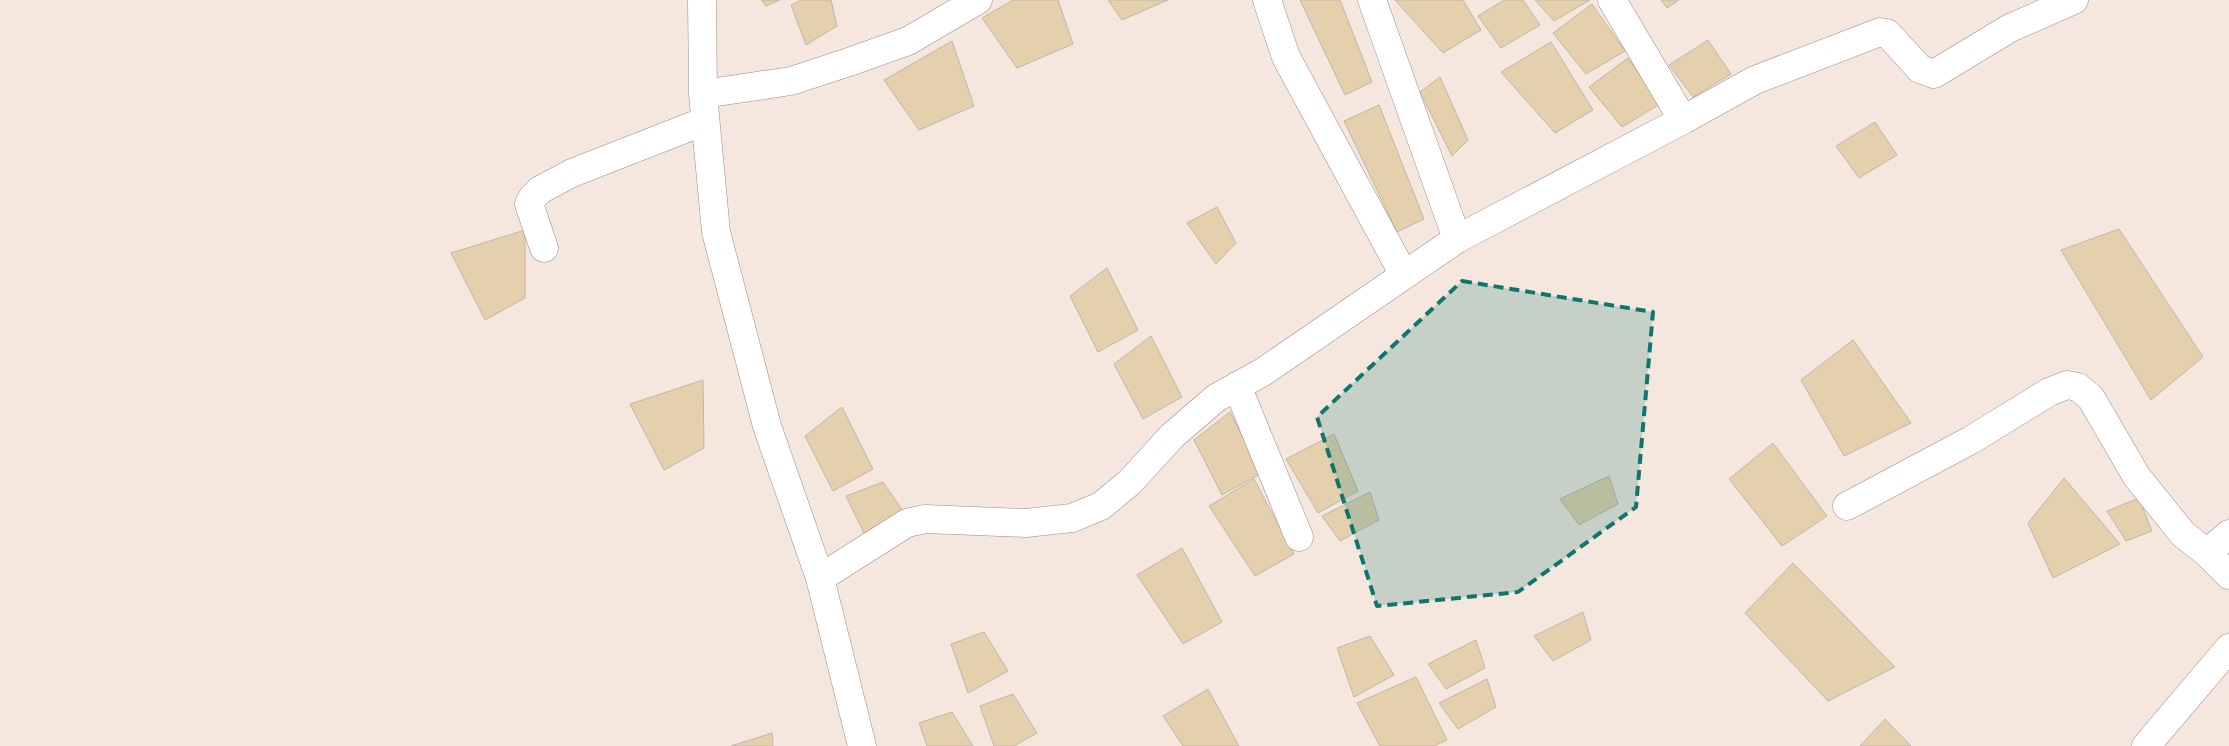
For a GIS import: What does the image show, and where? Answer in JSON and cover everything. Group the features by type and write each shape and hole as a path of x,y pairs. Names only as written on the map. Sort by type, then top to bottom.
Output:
{"street":[{"path":"702,0 704,108 716,232 767,426 820,578 862,746"},
{"path":"544,248 529,204 540,190 704,108 849,62 908,41 978,0"},
{"path":"1267,0 1286,57 1404,276"},
{"path":"1372,0 1457,239"},
{"path":"1612,0 1683,120"},
{"path":"820,578 907,523 925,519 1026,523 1072,518 1101,506 1130,482 1172,436 1216,398 1263,372 1457,239 1755,80 1880,32 1887,33 1920,69 1934,74 2010,28 2074,0"},
{"path":"1847,506 1971,440 2049,392 2067,385 2078,387 2092,398 2137,477 2184,534 2229,575"},
{"path":"1237,386 1298,537"},
{"path":"2207,554 2229,534"},
{"path":"2146,746 2229,648"}],"highlighted area":[{"path":"1462,281 1653,312 1636,507 1518,592 1377,606 1317,417"}],"building":[{"path":"761,0 780,0 766,6"},
{"path":"801,0 831,0 837,26 806,45 791,5"},
{"path":"1013,0 1058,0 1073,44 1017,68 982,18"},
{"path":"1108,0 1168,0 1122,20"},
{"path":"1300,0 1340,0 1372,82 1345,95"},
{"path":"1395,0 1463,0 1481,30 1443,53"},
{"path":"1504,0 1523,0 1540,25 1501,48 1478,16"},
{"path":"1535,0 1590,0 1554,21"},
{"path":"1661,0 1679,0 1667,8"},
{"path":"1592,4 1625,51 1586,74 1553,33"},
{"path":"1708,40 1731,74 1693,97 1669,65"},
{"path":"952,41 974,106 919,130 884,80"},
{"path":"1551,42 1593,110 1555,133 1501,72"},
{"path":"1628,58 1660,104 1622,127 1589,87"},
{"path":"1440,77 1468,140 1452,156 1420,92"},
{"path":"1379,105 1424,219 1397,232 1344,121"},
{"path":"1875,122 1897,155 1859,178 1836,146"},
{"path":"1217,207 1236,243 1216,264 1187,223"},
{"path":"2119,229 2203,357 2151,400 2061,250"},
{"path":"525,230 525,298 485,320 451,253"},
{"path":"1107,268 1138,330 1098,352 1070,296"},
{"path":"1151,336 1182,397 1143,419 1114,364"},
{"path":"1853,340 1911,423 1844,456 1801,380"},
{"path":"703,380 704,448 664,470 630,404"},
{"path":"842,407 873,469 833,491 805,436"},
{"path":"1230,412 1262,473 1222,495 1194,440"},
{"path":"1334,434 1358,491 1318,513 1286,459"},
{"path":"1773,443 1827,516 1782,546 1729,479"},
{"path":"1609,476 1618,504 1579,525 1560,499"},
{"path":"2064,478 2120,544 2053,578 2028,523"},
{"path":"1254,479 1294,554 1255,576 1209,506"},
{"path":"883,482 903,511 864,533 846,496"},
{"path":"1370,492 1379,520 1340,541 1322,516"},
{"path":"2139,498 2152,531 2126,541 2107,511"},
{"path":"1182,548 1222,622 1183,644 1137,575"},
{"path":"1793,563 1895,667 1828,701 1745,613"},
{"path":"1583,612 1591,640 1553,661 1534,636"},
{"path":"984,632 1008,671 968,693 951,644"},
{"path":"1370,636 1394,675 1354,697 1337,648"},
{"path":"1476,640 1485,668 1446,689 1428,664"},
{"path":"1416,677 1447,740 1434,746 1380,746 1357,703"},
{"path":"1487,679 1496,707 1458,729 1439,703"},
{"path":"1208,689 1239,746 1183,746 1163,716"},
{"path":"1013,694 1037,733 1014,746 994,746 980,706"},
{"path":"952,712 973,746 927,746 919,723"},
{"path":"1885,719 1911,746 1860,746"},
{"path":"772,733 773,746 731,746"}]}
